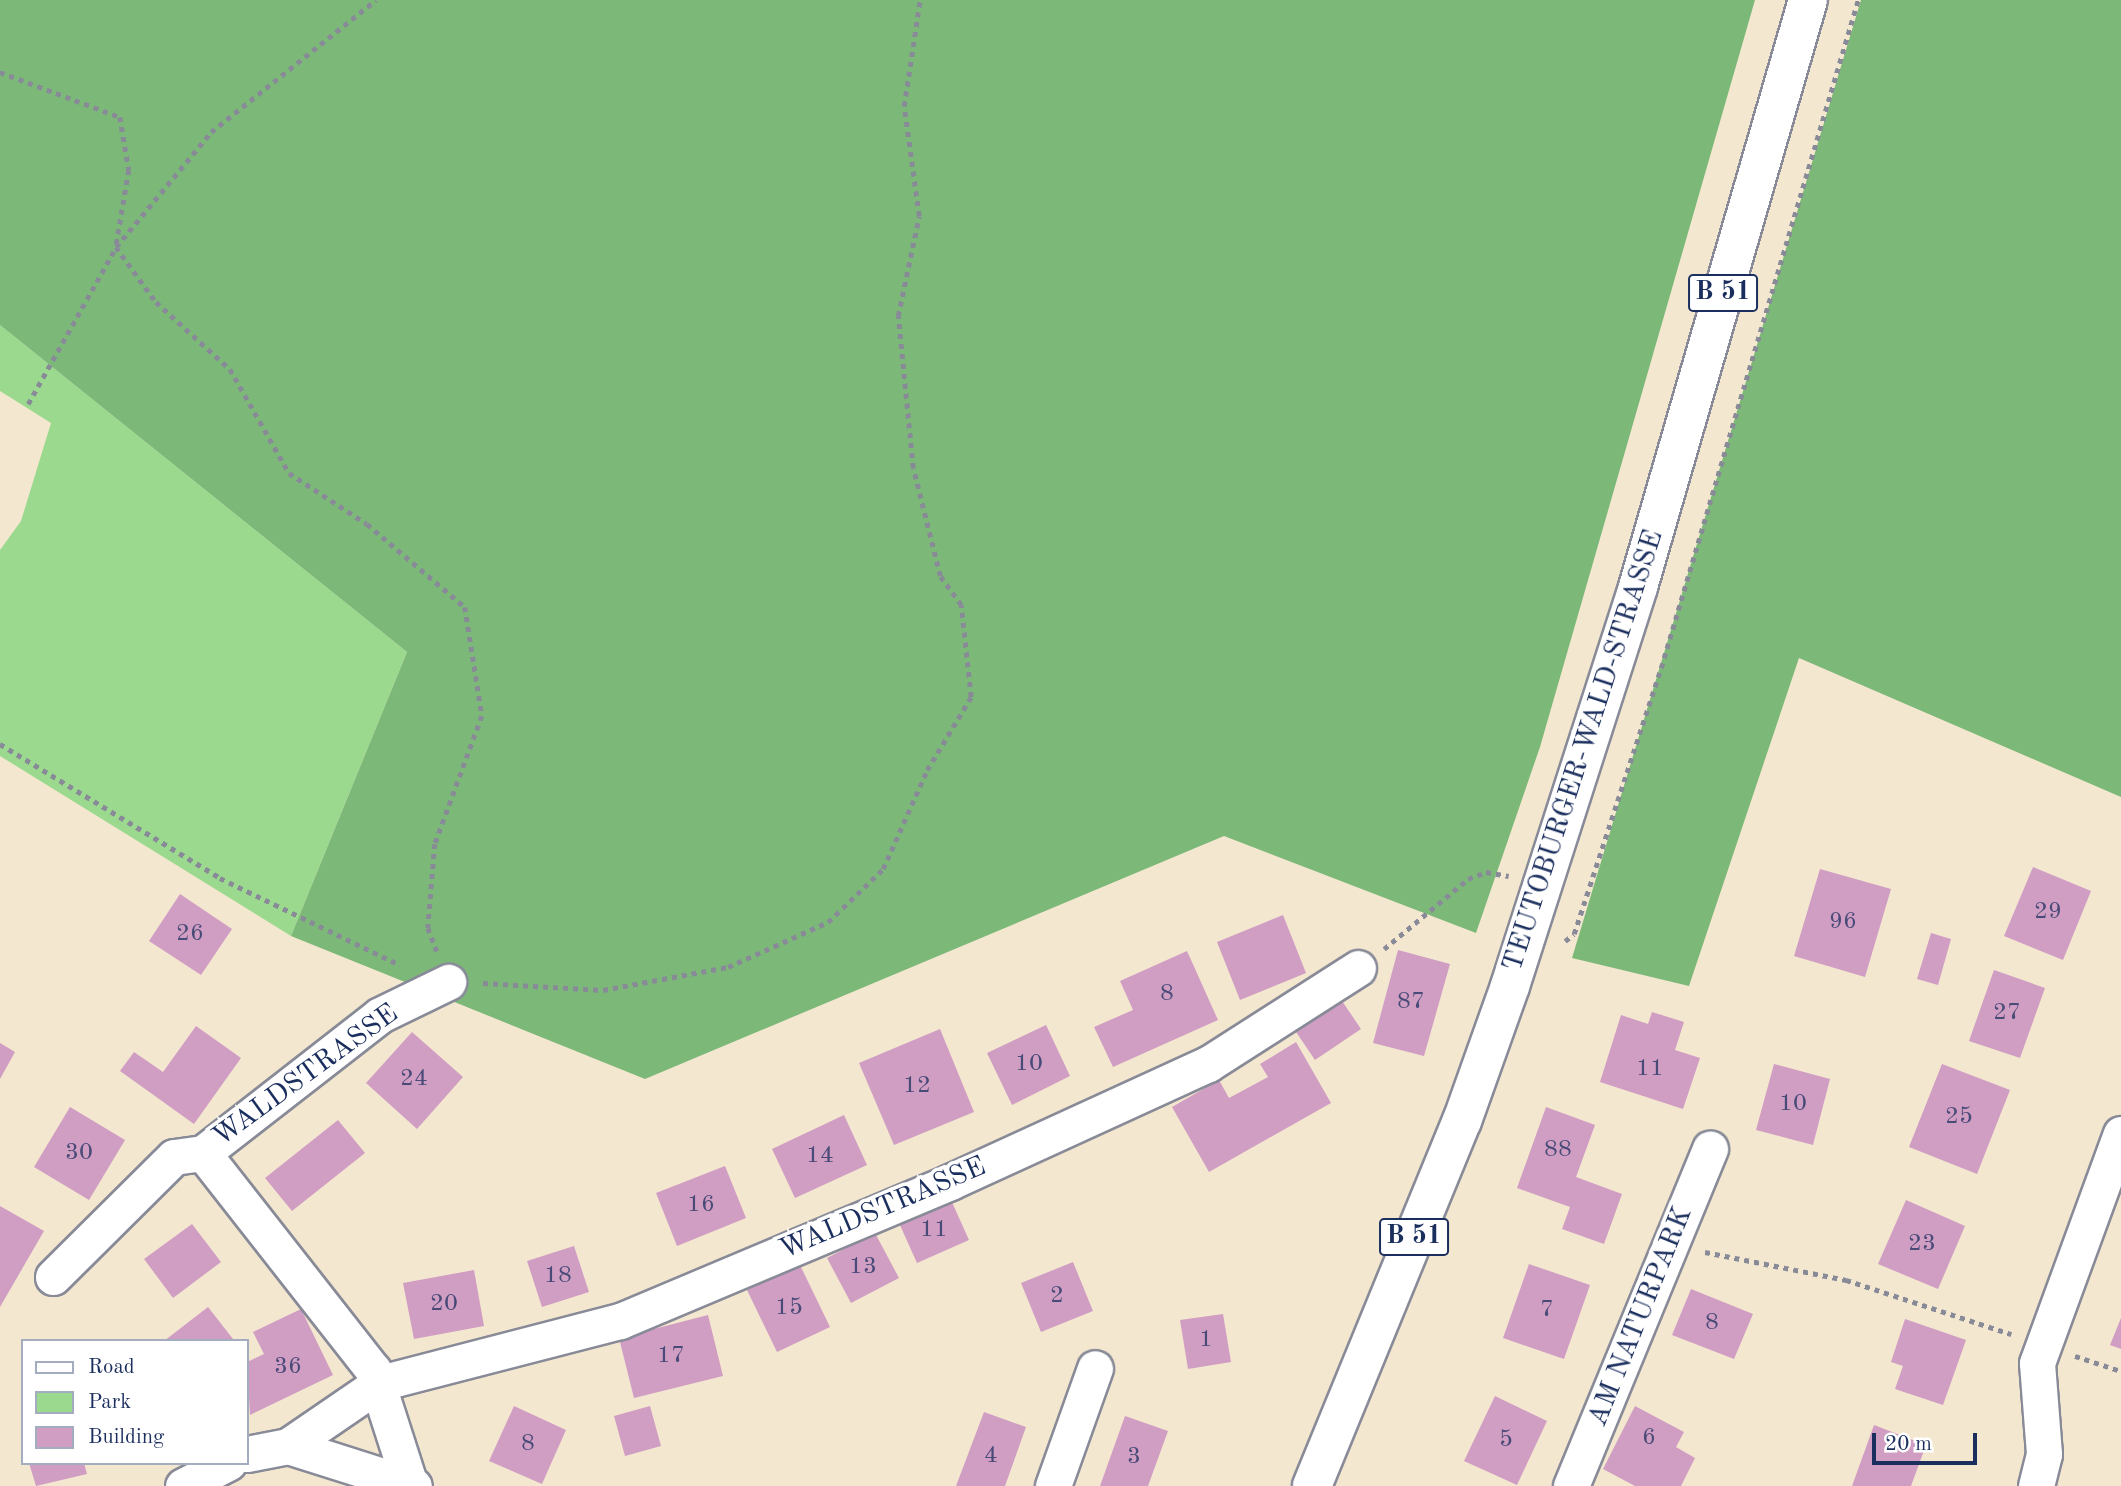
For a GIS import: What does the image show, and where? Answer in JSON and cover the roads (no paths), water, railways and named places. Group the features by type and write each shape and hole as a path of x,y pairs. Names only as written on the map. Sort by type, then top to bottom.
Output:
{"main road":[{"name":"TEUTOBURGER-WALD-STRASSE","path":"1312,1486 1462,1121 1542,887 1638,587 1808,0"}],"street":[{"name":"WALDSTRASSE","path":"248,1454 288,1446 380,1383 620,1321 924,1192 1208,1064 1358,968"},
{"name":"WALDSTRASSE","path":"52,1277 174,1157 202,1153 380,1015 449,982"},
{"path":"2036,1486 2044,1454 2037,1363 2121,1134"},
{"name":"AM NATURPARK","path":"1571,1486 1710,1149"},
{"name":"WALDSTRASSE","path":"202,1153 380,1383 411,1485"},
{"path":"1053,1486 1095,1368"},
{"name":"WALDSTRASSE","path":"288,1446 411,1485"},
{"path":"183,1486 224,1465"}]}
